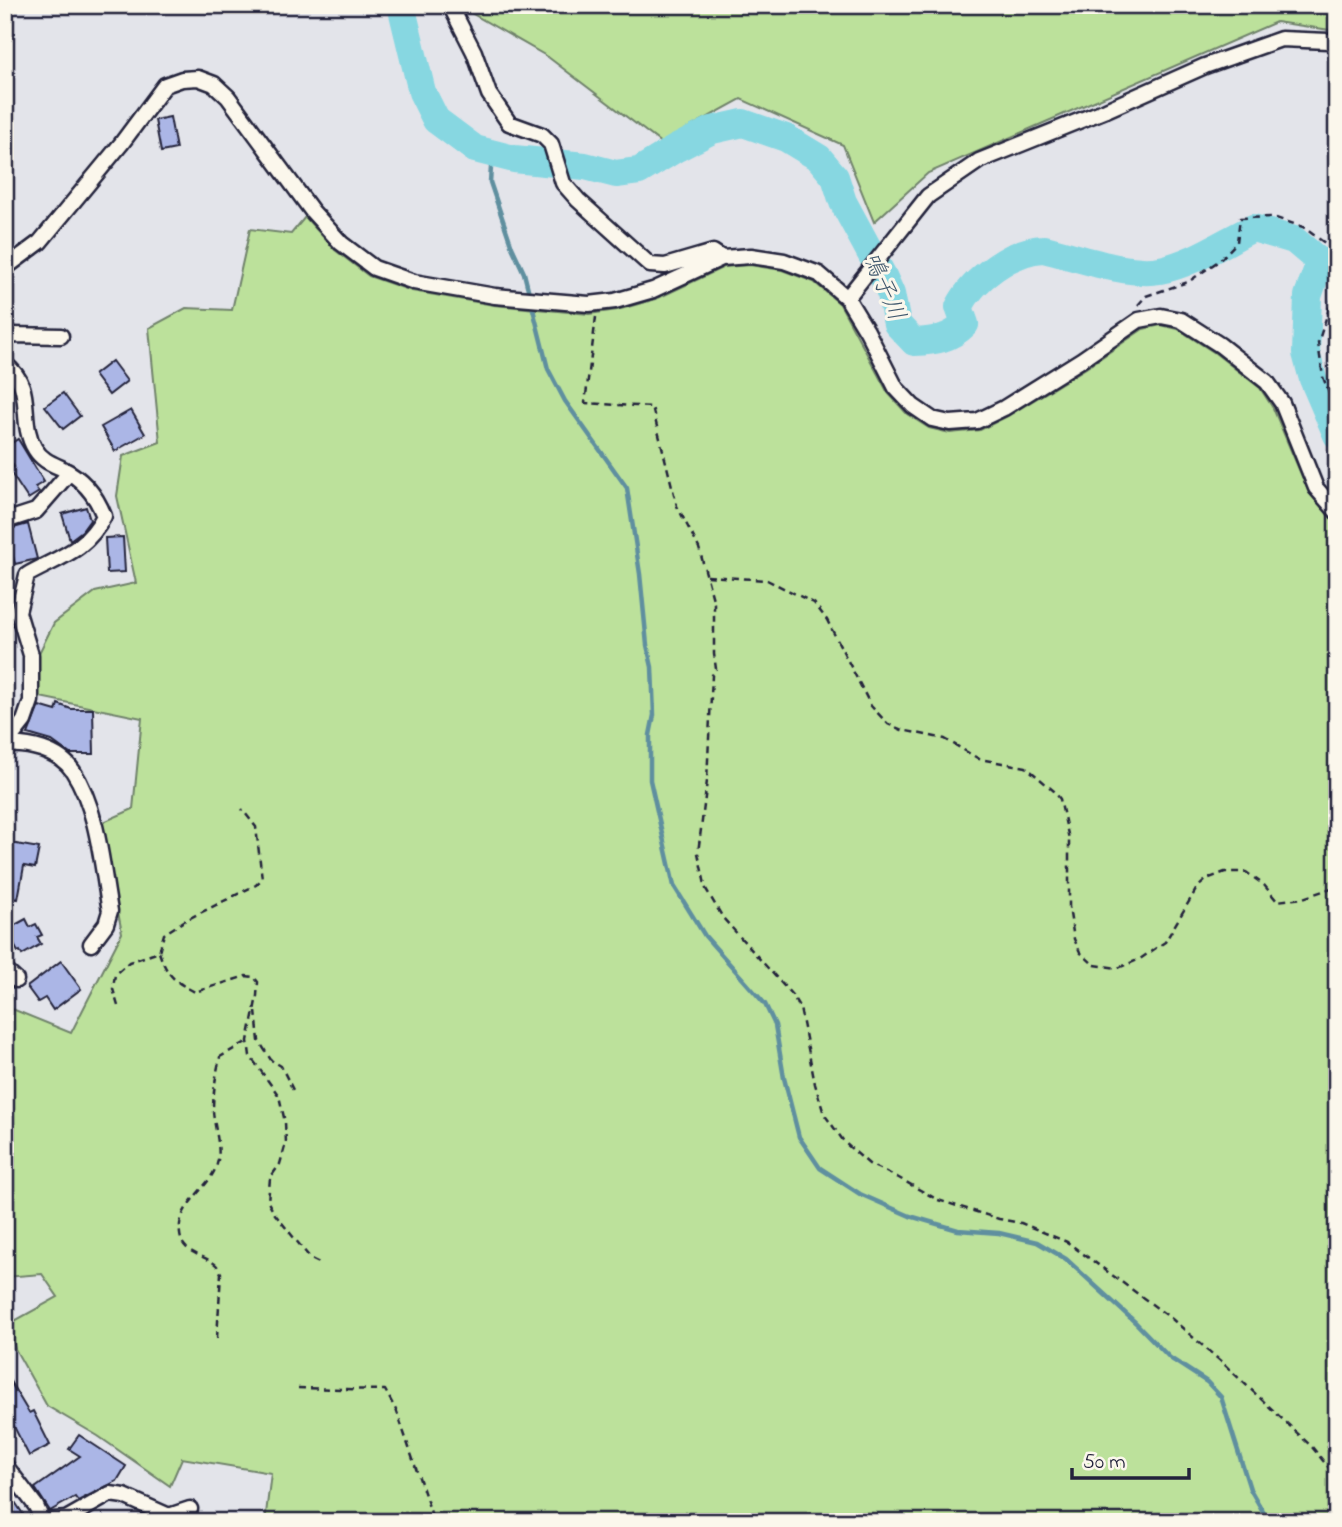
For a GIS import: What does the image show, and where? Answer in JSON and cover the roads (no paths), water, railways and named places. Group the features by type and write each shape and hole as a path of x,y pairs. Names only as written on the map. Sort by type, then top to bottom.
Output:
{"street":[{"path":"450,5 474,52 489,93 509,122 542,135 551,144 564,183 578,200 650,265 665,265 713,252 722,258"},
{"path":"847,298 928,196 979,161 1106,110 1205,66 1281,39 1328,41 1337,46"},
{"path":"5,268 40,242 121,144 165,85 181,79 198,78 214,84 228,97 312,211 341,243 374,268 414,282 495,296 598,303 653,290 722,258 751,256 784,261 819,274 847,298 896,388 913,406 932,419 950,423 977,421 1004,408 1081,360 1139,320 1161,316 1181,320 1220,345 1267,382 1282,403 1316,488 1337,512"},
{"path":"5,337 61,337"},
{"path":"5,364 15,371 24,387 29,432 35,448 48,464 69,473 93,494 104,516 96,532 79,547 54,563 27,575 18,612 31,655 31,701 24,722 5,745"},
{"path":"5,521 36,511 69,473"},
{"path":"5,745 20,744 58,755 72,769 79,784 93,821 110,911 106,924 91,944"},
{"path":"5,1465 36,1506 43,1521 66,1519 110,1494 124,1496 169,1516 190,1509"}],"waterway":[{"name":"鳴子川","path":"401,5 422,92 436,120 475,149 514,159 585,166 616,174 639,171 712,130 743,123 786,138 819,158 835,177 843,202 883,276 891,294 897,324 914,342 929,341 954,333 965,324 959,307 974,286 1007,260 1032,251 1044,249 1102,265 1147,271 1184,263 1253,228 1294,240 1320,262 1308,296 1306,353 1313,379 1337,435"},
{"path":"492,153 490,182 512,247 524,273 548,369 565,401 627,488 652,667 654,715 650,735 650,780 674,886 705,936 765,1004 775,1025 784,1078 799,1137 820,1168 860,1194 910,1216 958,1230 999,1233 1037,1242 1066,1259 1170,1358 1207,1382 1221,1397 1250,1489 1269,1522"}]}
